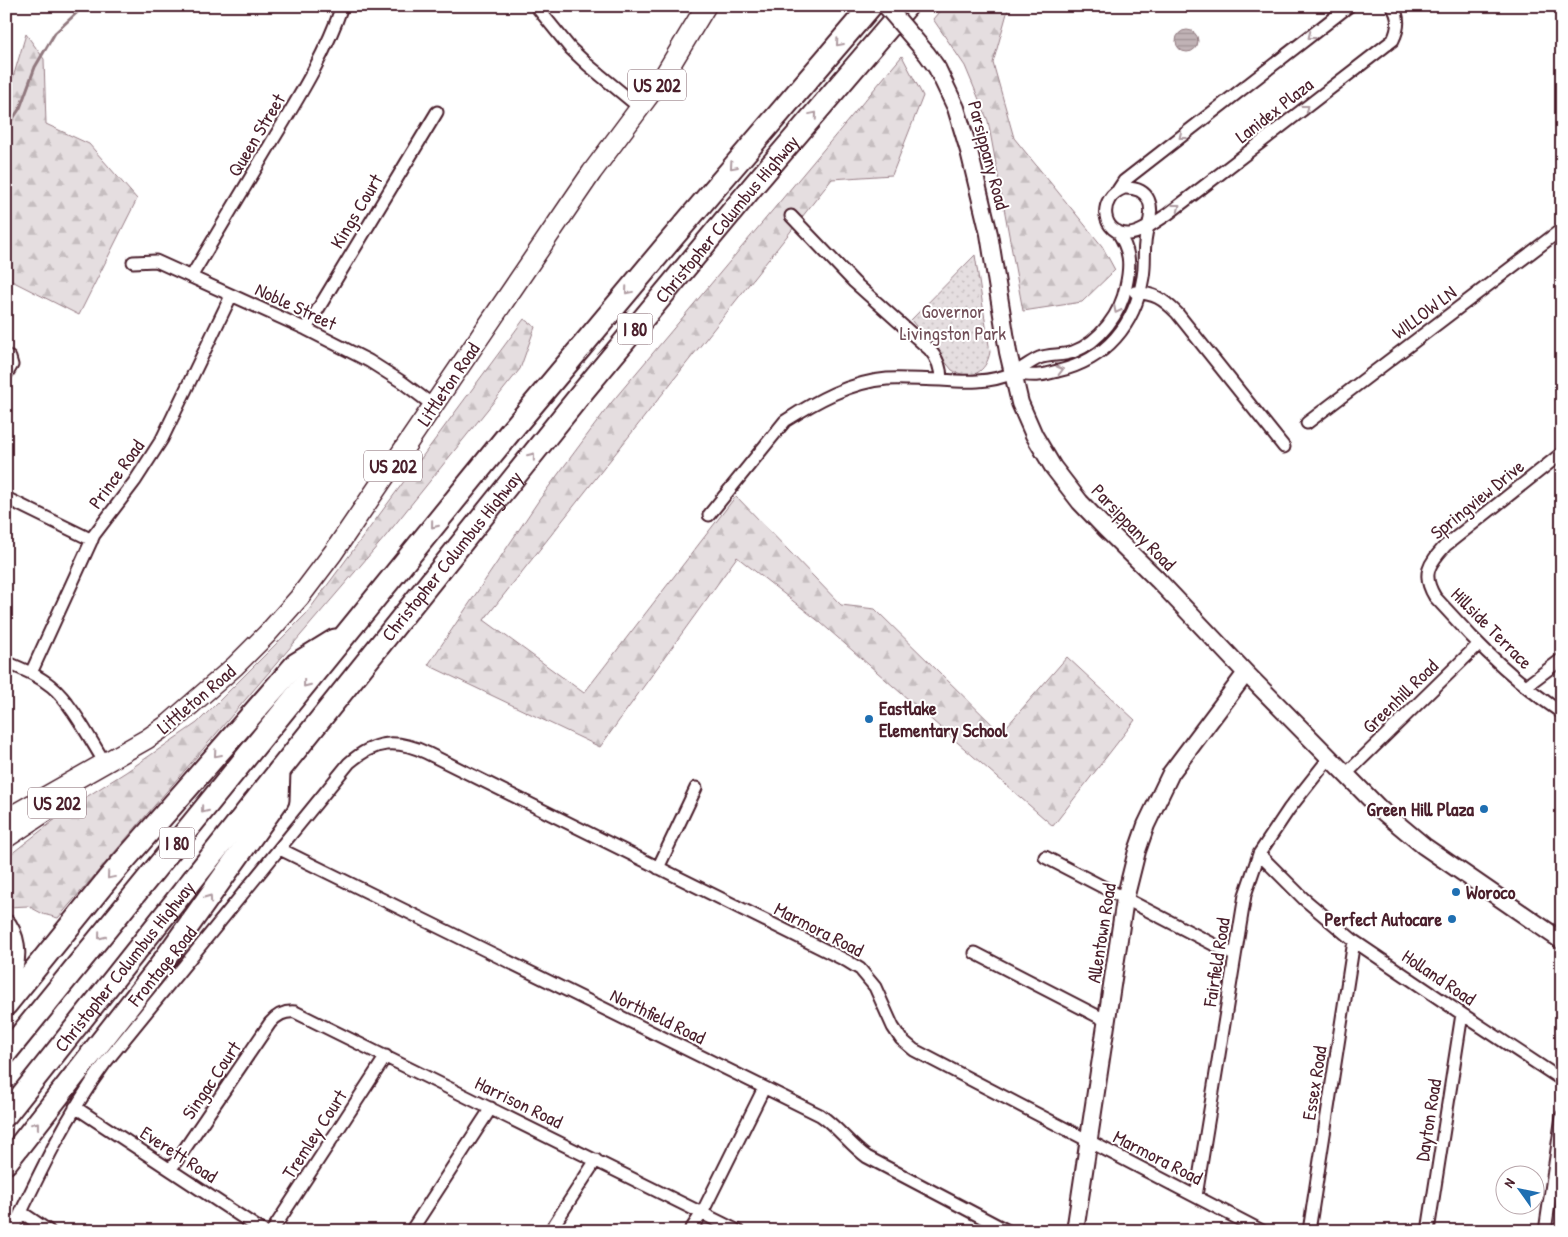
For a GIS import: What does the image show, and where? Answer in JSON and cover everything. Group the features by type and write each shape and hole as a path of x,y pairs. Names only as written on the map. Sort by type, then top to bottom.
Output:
{"highway":[{"name":"Christopher Columbus Highway","path":"6,1054 536,401 707,197 871,6"},
{"name":"Christopher Columbus Highway","path":"6,1115 279,771 663,294 907,6"},
{"path":"6,1005 108,880 296,664 348,632"},
{"path":"6,1164 157,970 278,800 279,771"},
{"path":"6,926 12,938 15,953 12,970 6,984"}],"main road":[{"name":"Littleton Road","path":"6,819 147,739 190,707 235,666 287,612 333,553 592,172 665,74 706,6"},
{"name":"Parsippany Road","path":"886,6 937,68 956,108 969,151 989,234 1012,374 1023,411 1040,446 1053,467 1080,502 1381,810 1424,846 1562,941"},
{"name":"Allentown Road","path":"1075,1231 1125,899 1137,851 1146,825 1171,773 1246,673"},
{"name":"Littleton Road","path":"6,838 64,799 105,764"}],"street":[{"name":"Queen Street","path":"191,277 314,71 335,27 342,6"},
{"path":"536,6 570,48 588,66 640,108"},
{"name":"Lanidex Plaza","path":"1012,374 1040,358 1075,351 1094,340 1114,316 1125,290 1129,257 1124,241 1108,223 1105,211 1113,194 1124,182 1349,6"},
{"name":"Lanidex Plaza","path":"1117,232 1130,234 1148,227 1215,178 1393,40 1398,22 1393,6"},
{"name":"Kings Court","path":"306,329 437,112"},
{"path":"708,515 785,421 834,393 861,384 886,379 972,382 1012,374 1039,375 1077,366 1092,359 1112,343 1125,325 1140,292 1144,275 1144,245 1152,208 1147,197 1137,189 1124,188 1118,190"},
{"path":"791,216 854,282 930,350 939,363 941,380"},
{"name":"WILLOW LN","path":"1307,423 1562,229"},
{"name":"Noble Street","path":"133,262 156,261 306,329 369,360 434,406"},
{"path":"1125,290 1159,297 1177,313 1284,447"},
{"name":"Prince Road","path":"31,673 92,540 109,514 135,481 162,439 231,296"},
{"path":"6,355 10,358 12,365 6,375"},
{"name":"Springview Drive","path":"1428,581 1428,571 1431,562 1445,546 1562,453"},
{"path":"6,498 92,540"},
{"name":"Hillside Terrace","path":"1428,581 1435,597 1479,644 1526,686 1562,713"},
{"name":"Greenhill Road","path":"1346,774 1479,644"},
{"path":"1526,686 1562,659"},
{"path":"6,662 43,679 59,693 105,764"},
{"name":"Marmora Road","path":"371,747 389,744 411,746 847,961 860,969 876,987 893,1027 901,1039 914,1050 1262,1231"},
{"name":"Frontage Road","path":"12,1231 57,1139 75,1107 105,1063 350,763 359,754 371,747"},
{"name":"Fairfield Road","path":"1196,1196 1245,895 1259,854 1289,809 1330,757"},
{"path":"658,868 696,788"},
{"name":"Northfield Road","path":"280,849 820,1115 832,1124 858,1151 867,1157 1008,1231"},
{"name":"Holland Road","path":"1259,854 1304,899 1354,941 1562,1080"},
{"path":"1045,857 1234,955"},
{"name":"Essex Road","path":"1309,1231 1354,941"},
{"path":"975,952 1107,1021"},
{"name":"Harrison Road","path":"283,1013 295,1012 738,1231"},
{"name":"Singac Court","path":"171,1169 270,1022 283,1013"},
{"name":"Dayton Road","path":"1428,1231 1462,1014"},
{"name":"Tremley Court","path":"272,1231 386,1056"},
{"path":"690,1231 702,1213 764,1088"},
{"name":"Everett Road","path":"75,1107 263,1231"},
{"path":"411,1231 491,1108"},
{"path":"1545,1231 1562,1116"},
{"path":"550,1231 596,1160"},
{"path":"21,1212 49,1231"}],"green space":[{"path":"944,6 1009,6 993,63 1014,138 1102,246 1115,270 1082,302 1023,311 988,121 965,66 933,19"},
{"path":"26,34 44,59 46,124 89,144 137,199 79,315 6,278 6,101"},
{"path":"902,56 923,96 892,175 832,179 484,620 584,693 736,496 841,605 875,609 1001,733 1067,657 1135,720 1053,826 821,623 737,557 600,747 428,665 539,500 611,403"},
{"name":"Governor Livingston Park","path":"975,255 990,352 981,370 971,375 965,375 952,370 911,320"},
{"path":"524,319 535,327 520,369 385,537 58,918 43,914 28,906 6,906 6,858 75,804 126,772 197,723 306,614"}],"shaded area":[{"path":"1187,30 1195,33 1198,41 1195,49 1187,52 1179,49 1176,41 1179,33"}],"waterway":[{"path":"6,129 20,108 35,67 55,33 84,6"}],"place":[{"name":"Eastlake Elementary School","path":"869,719"},
{"name":"Green Hill Plaza","path":"1484,809"},
{"name":"Woroco","path":"1456,892"},
{"name":"Perfect Autocare","path":"1452,919"}]}
